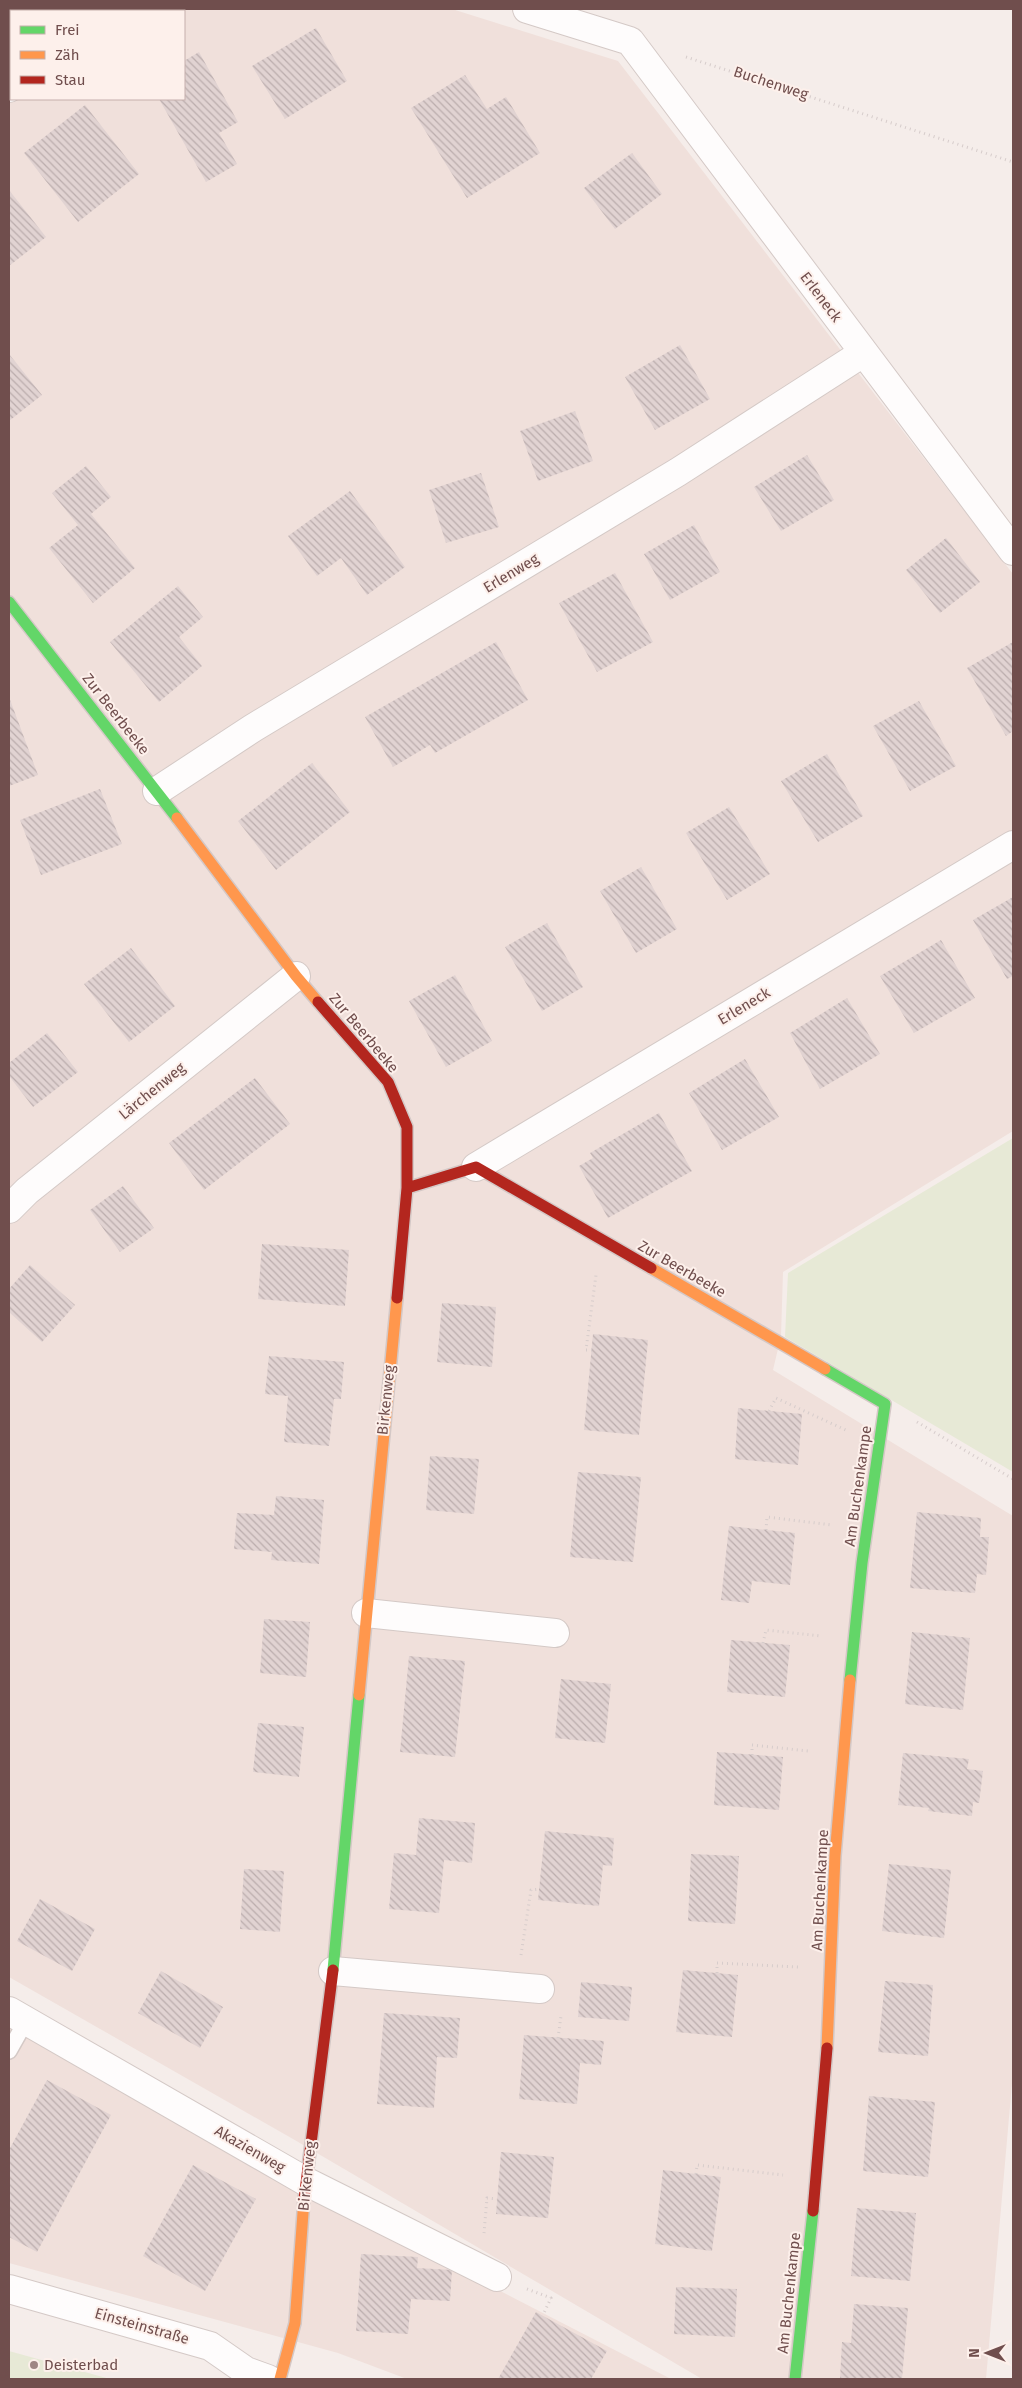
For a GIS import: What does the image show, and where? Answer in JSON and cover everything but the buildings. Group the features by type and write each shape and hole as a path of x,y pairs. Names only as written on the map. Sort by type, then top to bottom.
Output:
{"street":[{"name":"Erleneck","path":"527,9 630,41 1013,552"},
{"name":"Erlenweg","path":"157,791 253,728 678,472 863,353"},
{"name":"Zur Beerbeeke","path":"9,602 157,791 296,976 388,1082 407,1127 407,1188"},
{"name":"Erleneck","path":"476,1167 1013,845"},
{"name":"Lärchenweg","path":"9,1209 27,1191 296,976"},
{"name":"Zur Beerbeeke","path":"476,1167 886,1404"},
{"path":"407,1188 476,1167"},
{"name":"Birkenweg","path":"280,2379 296,2323 305,2181 333,1971 407,1188"},
{"name":"Am Buchenkampe","path":"795,2379 816,2178 831,1969 837,1832 843,1754 867,1529 878,1446 886,1404"},
{"path":"366,1613 555,1633"},
{"path":"333,1971 528,1988"},
{"name":"Akazienweg","path":"18,2016 305,2181 489,2272"},
{"name":"Einsteinstraße","path":"9,2289 210,2346 246,2371 268,2379"}],"lane":[{"path":"9,2051 18,2016"}],"path":[{"name":"Buchenweg","path":"685,57 1013,162"},
{"path":"592,1350 586,1350 601,1239"},
{"path":"769,1411 776,1398 878,1446"},
{"path":"886,1404 1013,1479"},
{"path":"766,1530 766,1517 867,1529"},
{"path":"763,1643 766,1630 854,1640"},
{"path":"752,1755 752,1745 843,1754"},
{"path":"528,1988 531,1890 540,1889"},
{"path":"717,1973 717,1963 831,1969"},
{"path":"696,2174 697,2165 816,2178"},
{"path":"497,2199 487,2198 489,2272 550,2298 544,2315"}],"shaded area":[{"path":"9,9 452,9 618,61 1013,574 1013,1131 783,1272 781,1336 773,1370 1013,1516 1013,2072 986,2379 702,2379 293,2139 9,1977"},
{"path":"9,2021 326,2201 671,2379 407,2379 338,2353 9,2263"}],"green space":[{"path":"1013,1138 1013,1472 785,1337 788,1273"},
{"name":"Deisterbad","path":"9,2351 110,2379 9,2379"}],"traffic: fast":[{"path":"9,602 177,818"},
{"path":"825,1369 885,1404 862,1563 850,1680"},
{"path":"333,1970 359,1695"},
{"path":"795,2379 813,2211"}],"traffic: slow":[{"path":"177,818 296,976 318,1002"},
{"path":"651,1268 825,1369"},
{"path":"359,1695 397,1298"},
{"path":"827,2048 835,1856 850,1680"},
{"path":"280,2379 295,2323 304,2199"}],"traffic: jam":[{"path":"318,1002 388,1082 407,1127 407,1188 397,1298"},
{"path":"407,1188 476,1167 651,1268"},
{"path":"304,2199 333,1970"},
{"path":"813,2211 827,2048"}],"place":[{"name":"Deisterbad","path":"34,2365"}]}
